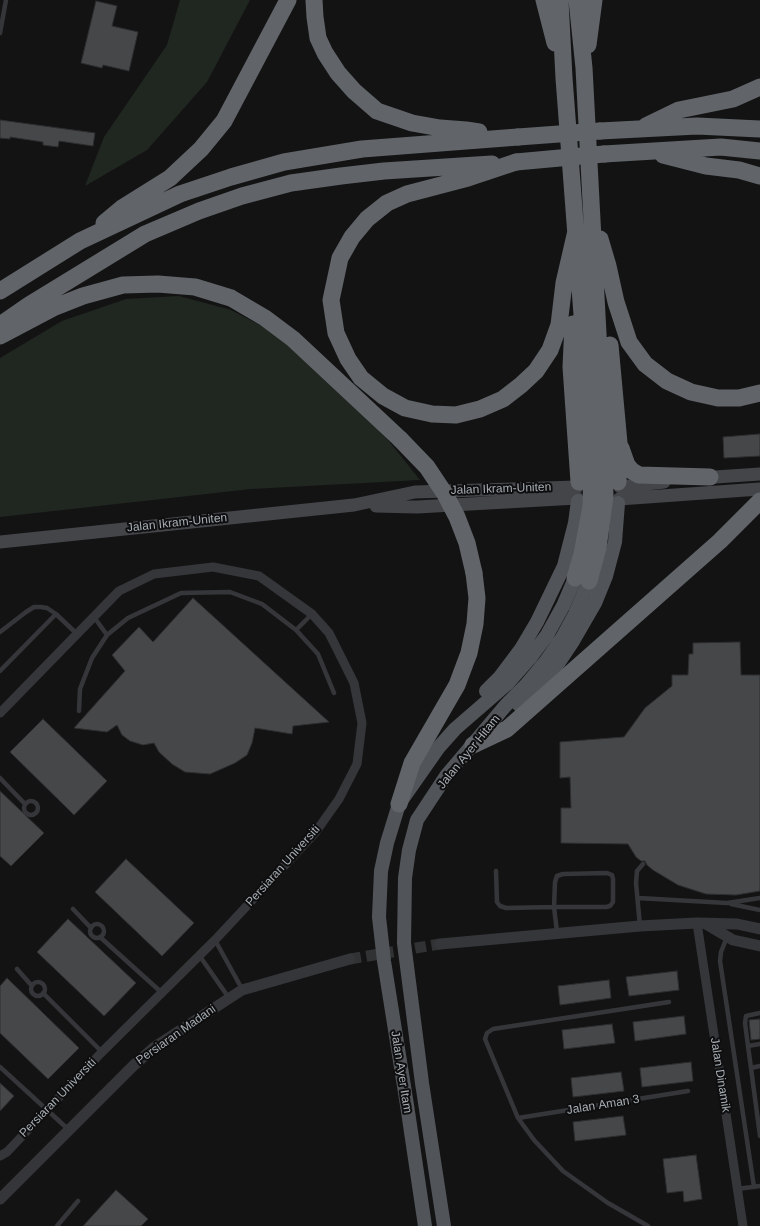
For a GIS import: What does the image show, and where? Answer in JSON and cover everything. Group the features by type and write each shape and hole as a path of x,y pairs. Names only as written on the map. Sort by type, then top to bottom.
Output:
{"highway":[{"path":"0,291 80,241 122,208 170,178 201,149 224,121 288,0"},
{"path":"314,0 318,38 325,53 338,73 354,91 377,112 412,123 512,137"},
{"path":"544,0 564,78"},
{"path":"560,0 564,78 578,260 605,496 598,548 582,579"},
{"path":"577,0 584,68 594,242 596,408"},
{"path":"584,68 594,0"},
{"path":"642,128 667,114 679,110 733,99 760,87"},
{"path":"80,241 180,194 231,177 284,162 362,149 642,128 697,126 760,129"},
{"path":"0,325 29,305 145,234 199,211 242,196 291,183 384,171 604,154 720,147 760,151"},
{"path":"648,151 706,166 739,170 760,176"},
{"path":"516,162 468,178 407,194 387,203 367,219 352,237 340,258 331,300 336,333 348,359 361,378 383,396 405,408 432,414 456,415 480,409 503,399 521,386 536,370 550,350 559,325 564,283 576,231"},
{"path":"592,218 608,266 616,302 629,342 645,364 667,381 691,392 725,398 739,398 760,393"},
{"path":"594,242 600,264 616,401 619,443 619,493"},
{"path":"578,260 574,281 571,367 578,492"},
{"path":"0,336 55,307 83,296 123,286 158,284 195,287 231,298 265,318 293,339 400,439 427,467 445,494 457,517 467,543 474,573 476,598 475,624 469,653 458,685 412,764 399,804"},
{"path":"619,443 627,465 632,471 640,475 710,477"},
{"path":"473,745 507,728 720,540 760,502"}],"main road":[{"path":"470,716 475,702 500,677 521,649 537,622 564,566 575,523 578,492 588,472 602,470 614,476 619,493 615,542 606,576 595,603 573,641 557,665 541,684 502,722 487,730"},
{"path":"619,493 710,477 760,474"},
{"path":"619,493 760,488"},
{"name":"Jalan Ikram-Uniten","path":"0,542 354,505 415,492 578,492"},
{"path":"578,492 582,507 587,511 601,514 608,512 613,508 619,493"},
{"name":"Jalan Ayer Hitam","path":"380,917 381,872 387,843 399,804 439,747 455,729 508,683 530,658 547,635 563,606 582,579"},
{"name":"Jalan Ayer Hitam","path":"404,943 404,878 409,850 418,820 446,776 550,656 575,614 582,579"},
{"name":"Jalan Ayer Itam","path":"380,917 384,961 425,1226"},
{"name":"Jalan Ayer Itam","path":"404,943 422,1083 444,1226"}],"street":[{"name":"Persiaran Universiti","path":"0,713 119,591 154,574 213,568 259,576 312,614 329,633 354,683 362,723 357,764 338,799 315,833 215,940 102,1052 7,1152 0,1156"},
{"path":"702,924 733,940 760,946"},
{"name":"Jalan Dinamik","path":"702,924 742,1226"},
{"path":"440,944 640,926 738,924 760,929"},
{"name":"Persiaran Madani","path":"0,1199 134,1065 151,1051 242,990 350,959"}],"lane":[{"path":"0,33 6,0"},
{"path":"79,711 80,690 92,658 107,636 128,618 181,593 230,592 262,604 296,630 318,654 334,693"},
{"path":"0,632 14,620 34,607 47,608 56,614 77,634"},
{"path":"0,671 56,614"},
{"path":"296,630 312,614"},
{"path":"94,617 107,636"},
{"path":"0,778 25,804"},
{"path":"640,926 637,871 643,864"},
{"path":"496,871 497,902 500,906 506,908 554,907 606,907 610,906 613,902 612,875 608,873 563,874 557,876 555,882 554,907 557,933"},
{"path":"638,898 727,904 760,910"},
{"path":"727,904 760,898"},
{"path":"73,909 91,928"},
{"path":"96,924 102,927 104,932 100,937 94,938 90,933 91,928 96,924"},
{"path":"727,936 720,952 720,960 754,1187"},
{"path":"100,937 161,992"},
{"path":"215,940 242,990"},
{"path":"199,955 229,998"},
{"path":"17,969 32,986 34,994 37,996 44,993"},
{"path":"32,986 37,982 42,984 45,988 44,993 102,1052"},
{"path":"648,1226 608,1203 563,1171 534,1140 518,1118 485,1040 487,1033 493,1029 669,1002"},
{"path":"760,1014 746,1016 745,1023 751,1068 757,1093 760,1136"},
{"path":"748,1046 760,1044"},
{"path":"751,1068 760,1066"},
{"path":"0,1067 69,1130"},
{"name":"Jalan Aman 3","path":"518,1118 688,1092"},
{"path":"737,1189 760,1186"},
{"path":"57,1226 78,1201"}],"shaded area":[{"path":"180,0 250,0 207,82 147,150 85,186 104,137 167,45"},
{"path":"179,296 231,310 273,332 326,377 388,440 420,480 251,489 0,517 0,358 62,321 126,299"}],"building":[{"path":"96,1 117,6 112,26 138,32 129,71 103,65 102,68 81,63"},
{"path":"0,120 95,133 93,146 59,141 58,147 43,145 43,142 10,137 10,139 0,138"},
{"path":"760,434 760,456 724,458 723,437"},
{"path":"193,598 329,722 293,726 292,734 255,728 252,743 247,755 235,763 210,774 185,772 172,764 159,752 154,743 143,745 130,741 122,735 117,725 107,732 74,728 125,671 112,655 139,627 153,642"},
{"path":"740,642 741,675 760,675 760,891 736,895 706,894 678,885 653,870 645,861 641,861 636,857 628,844 561,843 561,808 571,808 570,777 560,778 560,742 624,737 645,708 672,686 672,675 688,675 689,654 693,654 693,643"},
{"path":"43,719 107,781 74,815 10,752"},
{"path":"0,791 44,833 11,866 0,856"},
{"path":"126,859 194,923 162,956 95,892"},
{"path":"68,919 136,983 104,1016 37,952"},
{"path":"677,971 679,990 629,996 626,977"},
{"path":"7,978 79,1048 48,1079 0,1033 0,986"},
{"path":"609,980 611,998 560,1005 558,986"},
{"path":"684,1016 686,1034 635,1041 633,1022"},
{"path":"760,1019 760,1039 751,1040 749,1020"},
{"path":"612,1024 615,1043 564,1049 562,1030"},
{"path":"691,1062 693,1081 642,1087 640,1068"},
{"path":"621,1072 624,1091 573,1097 571,1078"},
{"path":"0,1083 14,1096 0,1111"},
{"path":"623,1116 626,1135 575,1141 573,1122"},
{"path":"696,1155 702,1199 684,1202 683,1191 667,1193 663,1159"},
{"path":"116,1190 148,1219 141,1226 83,1226"}],"tunnel":[{"path":"350,959 440,944"}]}
